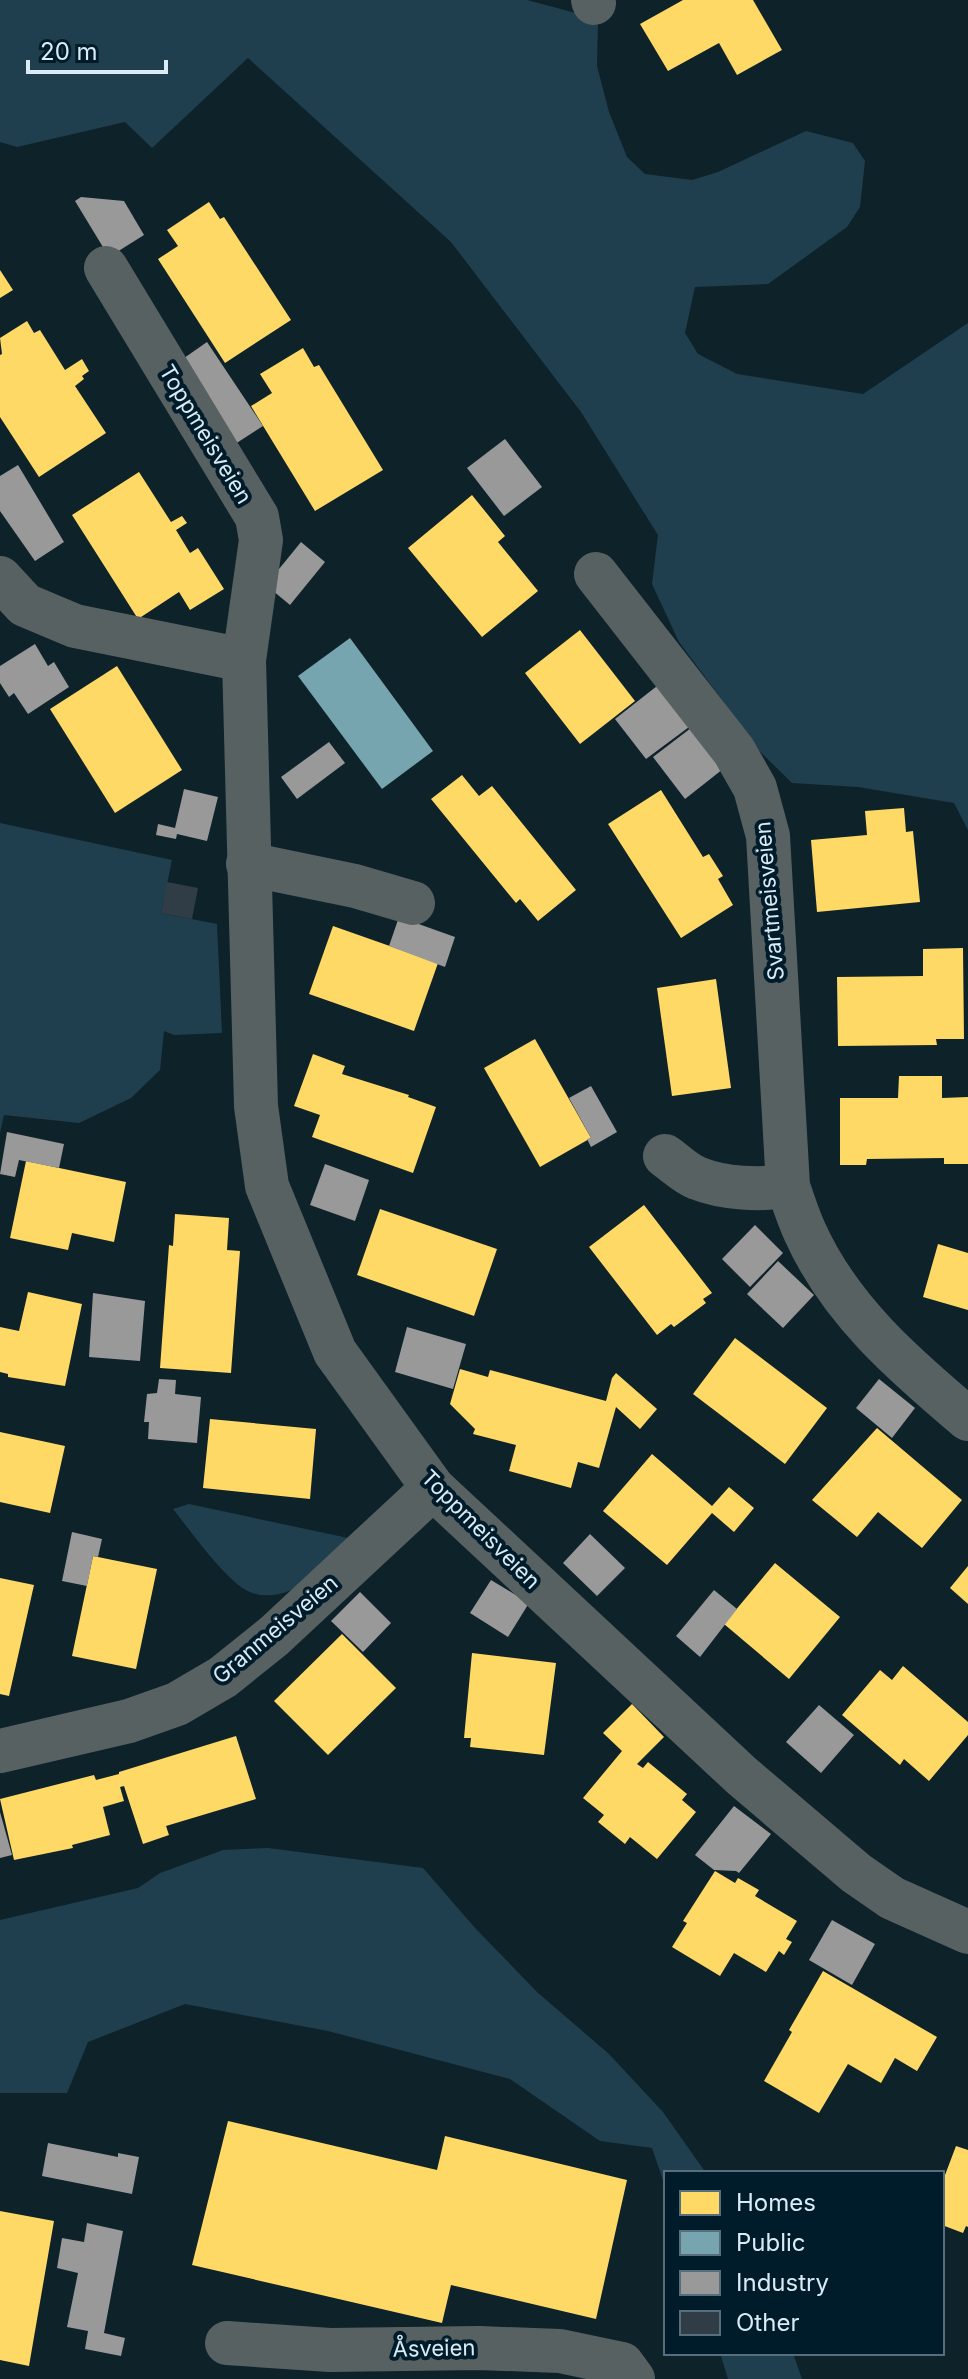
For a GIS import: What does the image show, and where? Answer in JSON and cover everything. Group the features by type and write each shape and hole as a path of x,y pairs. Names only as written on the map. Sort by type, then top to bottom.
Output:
{"street":[{"name":"Toppmeisveien","path":"106,268 257,517 261,540 244,660 256,1106 267,1186 335,1352 433,1488 742,1776 815,1839 892,1898 968,1932"},
{"name":"Svartmeisveien","path":"596,574 734,751 755,788 768,836 788,1186 805,1232 829,1275 859,1318 911,1371 968,1419"},
{"path":"0,578 25,605 75,626 244,660"},
{"path":"248,864 355,886 413,903"},
{"path":"665,1156 695,1178 720,1185 788,1186"},
{"name":"Granmeisveien","path":"0,1751 129,1721 177,1704 223,1677 274,1636 433,1488"},
{"name":"Åsveien","path":"227,2343 330,2350 479,2348 560,2351 622,2364 633,2379"}],"shaded area":[{"path":"0,0 527,0 598,19 597,66 609,112 627,157 645,174 692,180 718,172 806,131 853,143 865,161 860,207 847,227 768,284 695,287 685,333 698,354 737,374 863,394 968,323 968,830 954,803 858,787 792,783 741,733 723,701 679,642 652,584 658,535 581,412 451,242 248,58 152,148 125,122 17,147 0,142"},
{"path":"0,823 172,860 161,913 217,924 222,1033 174,1035 164,1031 160,1070 131,1098 79,1123 4,1115 0,1133"},
{"path":"189,1504 348,1538 318,1571 298,1587 275,1595 256,1594 241,1587 220,1567 173,1509"},
{"path":"268,1848 423,1868 537,1992 609,2054 663,2112 705,2171 664,2171 664,2183 652,2148 600,2141 510,2079 328,2031 185,2004 88,2042 67,2093 0,2093 0,1920 138,1888 160,1873 223,1850"},
{"path":"721,2355 794,2355 802,2379 728,2379"}],"building: Homes":[{"path":"683,0 753,0 782,50 737,75 719,43 668,71 640,24"},
{"path":"209,202 220,219 224,217 291,320 225,363 158,259 178,246 167,230"},
{"path":"0,270 13,290 0,298"},
{"path":"27,321 34,333 40,330 65,370 82,359 89,371 75,386 106,433 39,477 0,417 0,338"},
{"path":"303,348 314,367 319,365 383,470 315,511 251,406 272,393 260,374"},
{"path":"139,472 171,522 182,516 187,523 176,530 190,553 198,548 224,589 190,610 179,592 138,619 72,515"},
{"path":"472,495 505,536 498,542 538,591 482,637 408,548"},
{"path":"580,630 635,701 580,744 525,673"},
{"path":"117,666 182,770 115,813 50,709"},
{"path":"462,775 479,796 492,786 576,890 538,921 520,899 516,903 431,799"},
{"path":"661,790 703,857 709,854 723,876 718,879 733,905 681,938 608,824"},
{"path":"904,808 906,832 913,831 920,902 817,912 811,840 867,835 865,811"},
{"path":"333,926 438,963 414,1031 309,994"},
{"path":"963,948 964,1039 936,1039 937,1045 838,1046 837,977 923,976 923,949"},
{"path":"716,979 731,1088 672,1096 657,988"},
{"path":"535,1039 591,1138 540,1167 484,1068"},
{"path":"313,1054 345,1066 342,1074 436,1107 413,1173 312,1137 320,1115 294,1106"},
{"path":"899,1076 942,1076 942,1098 968,1097 968,1164 944,1164 944,1158 867,1159 866,1165 840,1165 840,1098 898,1098"},
{"path":"26,1161 126,1182 114,1242 72,1233 68,1250 10,1238"},
{"path":"644,1205 712,1293 703,1299 706,1303 674,1327 671,1324 657,1335 589,1247"},
{"path":"380,1209 497,1249 474,1316 357,1275"},
{"path":"175,1214 229,1218 227,1250 240,1251 231,1373 160,1368 169,1245 173,1246"},
{"path":"938,1244 968,1253 968,1310 923,1297"},
{"path":"28,1292 82,1304 65,1386 8,1377 8,1374 0,1372 0,1327 19,1331"},
{"path":"735,1338 827,1408 785,1464 693,1394"},
{"path":"460,1369 488,1377 490,1370 606,1401 616,1373 657,1409 640,1429 616,1407 599,1468 578,1462 571,1488 509,1471 516,1445 473,1434 475,1429 450,1404"},
{"path":"210,1419 316,1429 310,1499 203,1488"},
{"path":"877,1428 962,1500 922,1548 878,1512 857,1537 812,1500"},
{"path":"0,1432 65,1446 50,1513 0,1502"},
{"path":"652,1454 712,1506 729,1487 754,1508 734,1532 712,1513 667,1565 603,1511"},
{"path":"93,1556 157,1569 136,1669 72,1656"},
{"path":"775,1563 840,1617 789,1679 724,1624"},
{"path":"968,1566 968,1604 950,1588"},
{"path":"0,1578 34,1585 9,1696 0,1694"},
{"path":"342,1634 396,1688 328,1755 274,1701"},
{"path":"472,1653 556,1663 544,1755 470,1747 471,1738 464,1738"},
{"path":"903,1666 968,1722 968,1735 929,1781 904,1759 900,1765 842,1715 880,1670 892,1680"},
{"path":"632,1704 664,1737 637,1764 643,1768 648,1762 687,1794 682,1800 696,1812 657,1859 630,1837 625,1844 598,1822 604,1815 583,1798 622,1751 603,1733"},
{"path":"236,1736 256,1799 166,1826 169,1835 143,1844 124,1786 120,1787 124,1801 103,1807 110,1835 72,1845 73,1848 14,1860 0,1799 94,1775 96,1780 119,1774"},
{"path":"715,1871 735,1883 738,1878 759,1890 755,1896 797,1921 786,1939 792,1942 784,1955 779,1951 766,1972 734,1953 720,1976 672,1947 687,1923 683,1921"},
{"path":"823,1971 937,2037 917,2071 895,2058 881,2083 848,2064 819,2113 764,2081"},
{"path":"228,2121 437,2170 445,2136 627,2180 596,2319 451,2285 442,2323 192,2265"},
{"path":"956,2146 968,2150 968,2227 963,2233 944,2226 944,2178"},
{"path":"0,2211 54,2221 29,2366 0,2360"}],"building: Public":[{"path":"350,638 433,751 382,789 298,676"}],"building: Industry":[{"path":"81,197 124,201 144,235 109,257 75,201"},
{"path":"207,342 263,426 232,446 177,363"},
{"path":"505,439 542,487 504,516 467,468"},
{"path":"18,465 64,542 35,561 0,511 0,476"},
{"path":"301,542 325,562 290,605 266,585"},
{"path":"35,644 48,666 54,662 69,687 28,714 14,693 9,697 0,683 0,666"},
{"path":"657,686 689,727 646,759 615,719"},
{"path":"691,728 723,769 685,799 653,757"},
{"path":"329,742 345,763 297,799 281,777"},
{"path":"184,789 218,797 207,841 177,834 176,839 156,835 158,824 175,828"},
{"path":"399,917 455,937 445,967 389,946"},
{"path":"591,1086 617,1132 591,1147 587,1139 591,1138 569,1098"},
{"path":"7,1132 64,1144 59,1168 19,1160 15,1177 0,1174"},
{"path":"325,1164 369,1180 355,1221 310,1205"},
{"path":"755,1225 783,1253 750,1287 722,1259"},
{"path":"778,1261 814,1295 783,1328 747,1294"},
{"path":"93,1293 145,1301 140,1361 89,1357"},
{"path":"407,1327 466,1344 453,1389 395,1372"},
{"path":"159,1379 176,1380 175,1394 201,1397 197,1443 148,1439 149,1422 144,1422 147,1394 157,1393"},
{"path":"879,1379 915,1408 892,1438 856,1408"},
{"path":"72,1532 102,1539 98,1557 93,1556 87,1586 62,1581"},
{"path":"590,1534 625,1568 597,1596 563,1563"},
{"path":"491,1580 529,1603 508,1637 470,1613"},
{"path":"714,1590 737,1609 700,1657 676,1636"},
{"path":"360,1592 391,1623 363,1652 331,1621"},
{"path":"819,1705 854,1735 821,1773 786,1742"},
{"path":"734,1806 771,1834 739,1873 714,1870 695,1855"},
{"path":"0,1812 12,1855 0,1858"},
{"path":"832,1920 875,1944 852,1985 809,1960"},
{"path":"48,2143 118,2157 118,2153 139,2157 132,2194 42,2176"},
{"path":"87,2223 123,2231 104,2333 125,2338 121,2356 85,2349 88,2331 67,2327 78,2273 57,2268 62,2238 84,2242"}],"building: Other":[{"path":"167,882 198,888 192,919 161,913"}]}
